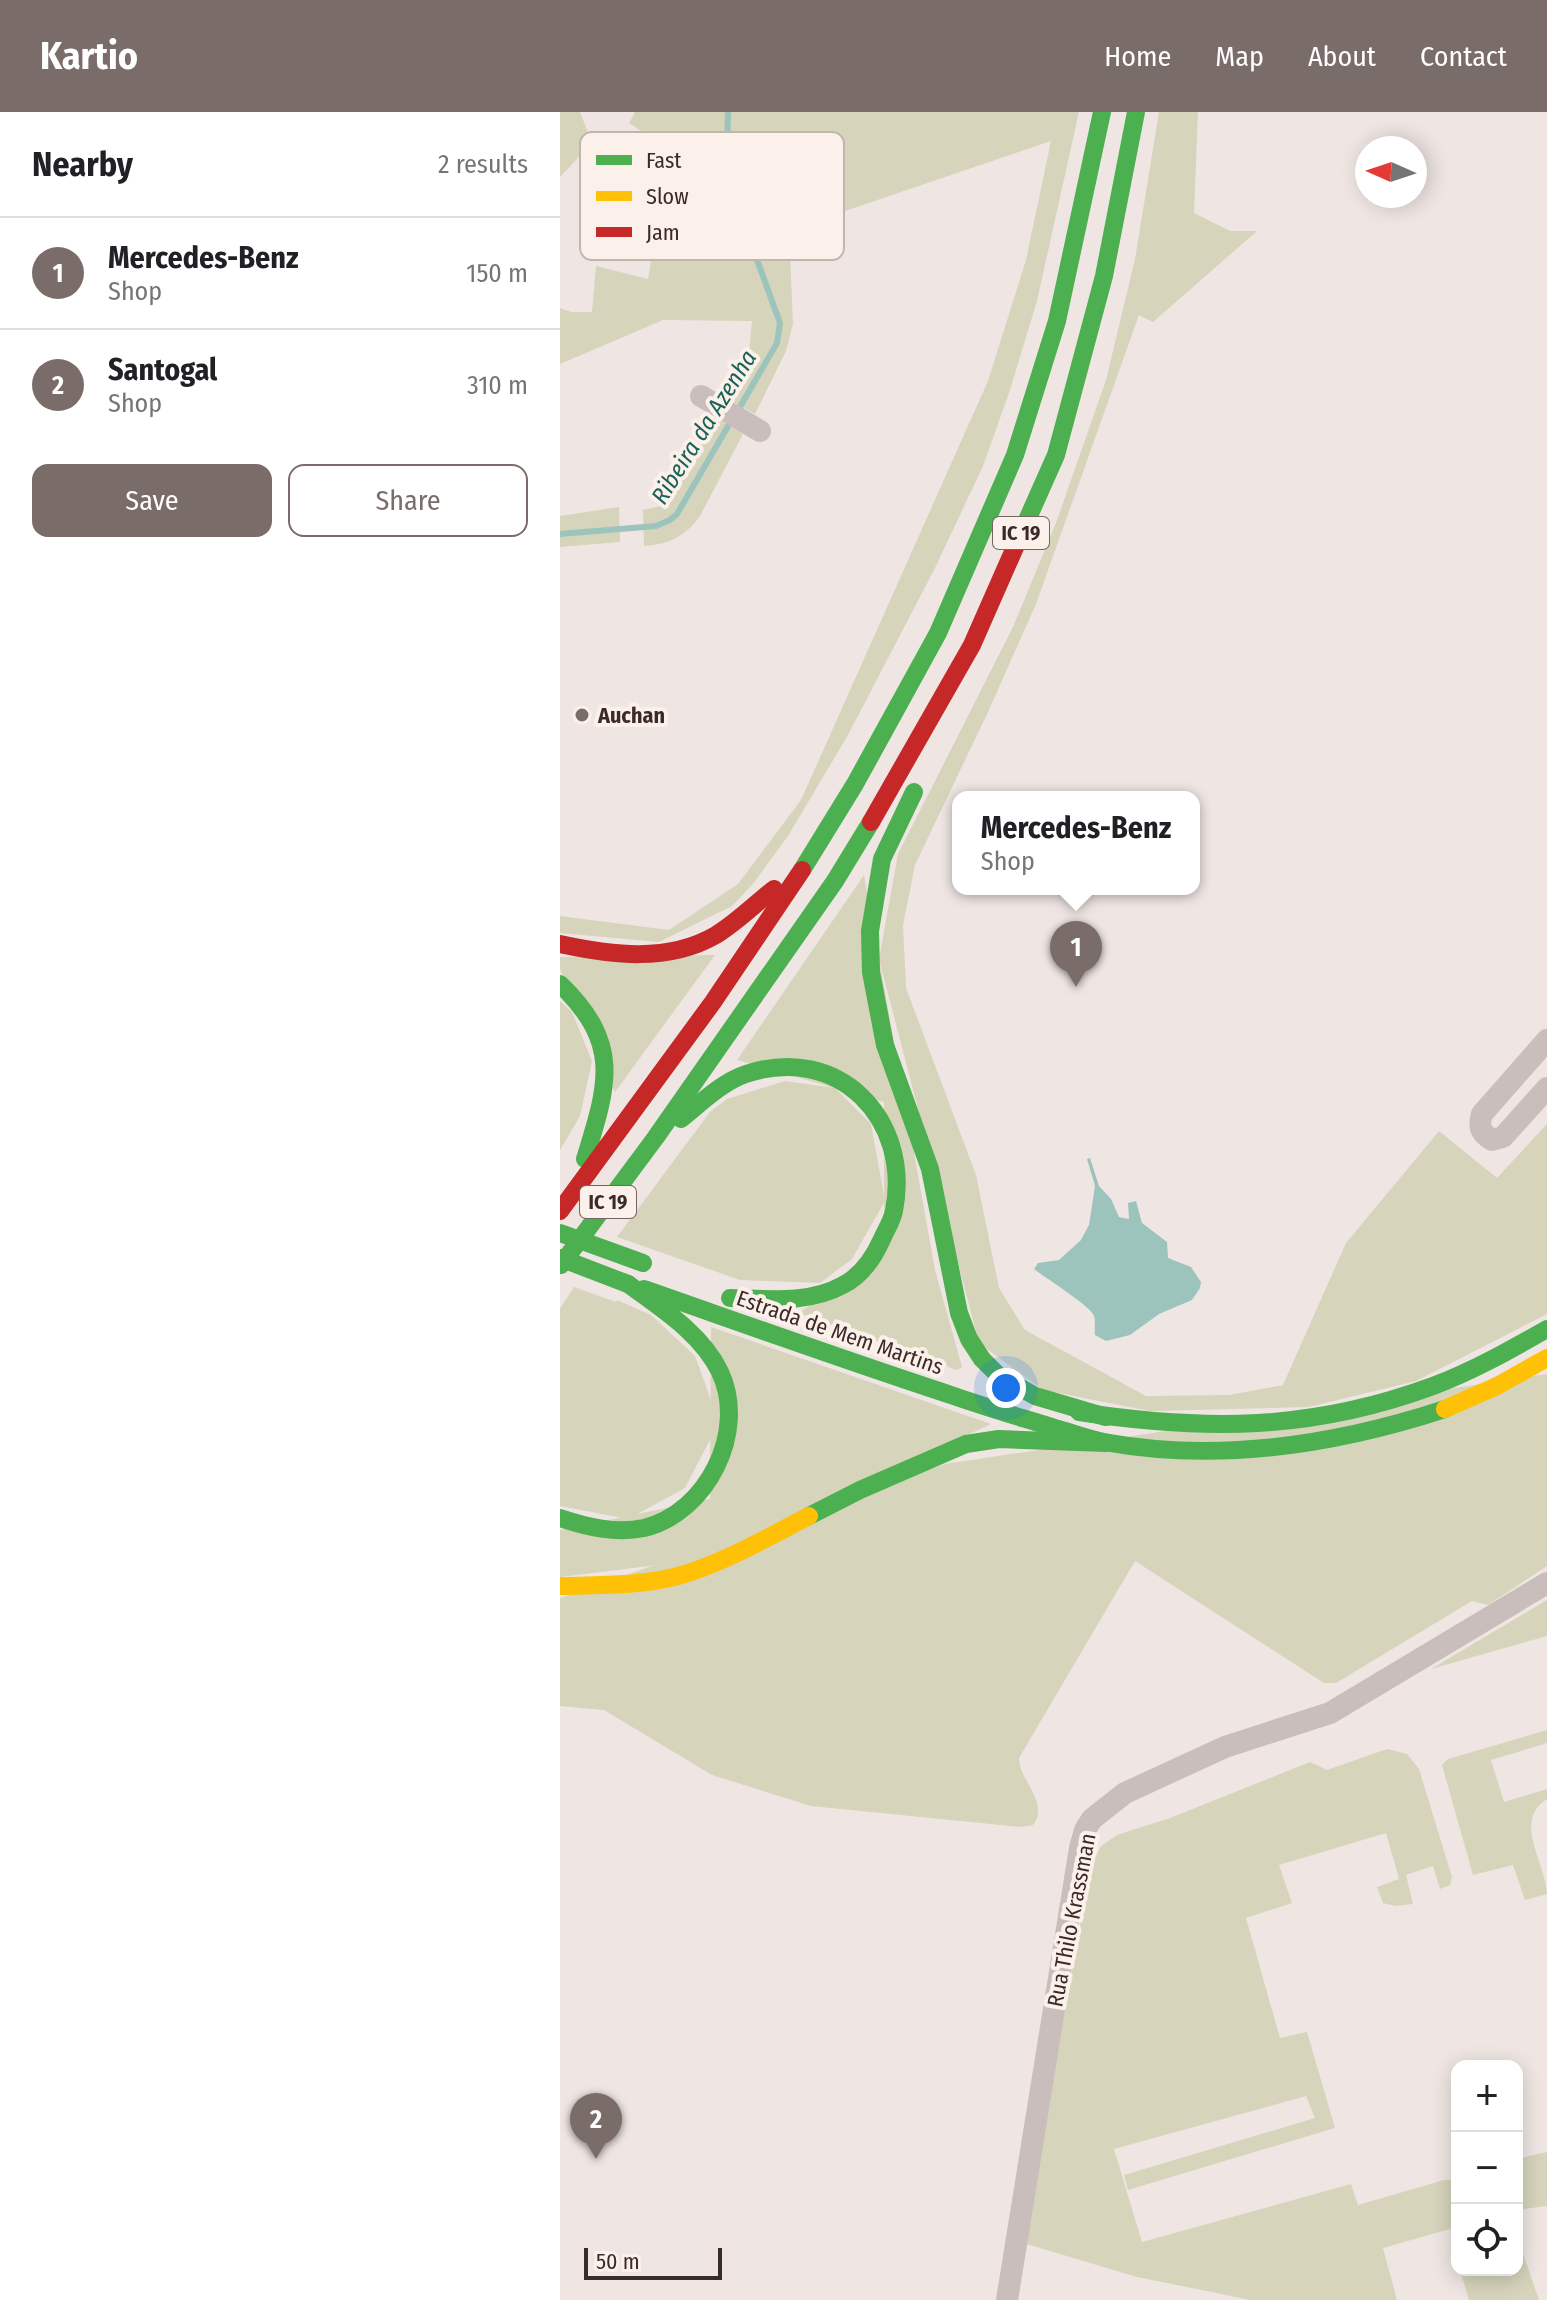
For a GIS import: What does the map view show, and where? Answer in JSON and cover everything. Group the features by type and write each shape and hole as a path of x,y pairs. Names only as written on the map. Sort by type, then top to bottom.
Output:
{"main road":[{"name":"IC 19","path":"560,1211 706,1010 807,863 939,632 1018,446 1041,382 1072,270 1102,112"},
{"name":"IC 19","path":"560,1266 656,1137 835,881 972,645 1056,455 1104,276 1136,112"},
{"path":"946,729 992,634 1028,546 1056,455"},
{"path":"926,770 882,859 870,931 871,972 885,1045 923,1145 959,1313 980,1359 1001,1379 1051,1402 1106,1417 1205,1427 1304,1422 1432,1386 1484,1365 1547,1329"},
{"path":"560,944 618,955 658,953 685,947 712,937 807,863"},
{"path":"560,984 587,1011 599,1030 607,1064 601,1108 573,1194"},
{"name":"Estrada de Mem Martins","path":"656,1137 745,1075 790,1065 817,1069 846,1082 873,1105 894,1146 897,1199 883,1241 855,1278 829,1292 809,1297 722,1295 789,1319"},
{"path":"560,1233 650,1266"},
{"name":"Estrada de Mem Martins","path":"560,1258 920,1385 1106,1443"},
{"path":"560,1518 606,1529 629,1530 654,1525 688,1505 714,1469 723,1449 729,1407 720,1372 683,1325 628,1284"},
{"name":"Estrada de Mem Martins","path":"878,1351 1025,1402 1106,1417"},
{"path":"560,1586 633,1584 690,1572 727,1558 860,1490 966,1444 999,1439 1106,1443 1163,1449 1244,1450 1328,1441 1437,1412 1520,1375 1547,1358"}],"street":[{"path":"707,400 760,431"},
{"path":"1547,1040 1482,1114 1479,1124 1482,1134 1492,1140 1503,1137 1547,1088"},
{"name":"Rua Thilo Krassman","path":"1006,2298 1080,1848 1092,1819 1125,1793 1225,1747 1330,1713 1547,1583"}],"shaded area":[{"path":"560,112 580,112 588,132 580,132 580,156 560,177"},
{"path":"635,112 1079,112 1037,301 1009,393 983,466 935,568 848,735 788,836 752,885 732,906 659,942 560,933 560,916 669,930 738,884 801,800 988,381 1026,260 1051,141 844,211 844,132 643,132 629,123"},
{"path":"1159,112 1198,112 1194,213 1230,231 1257,231 1153,322 1139,315 1036,604 915,865 903,925 906,988 976,1175 999,1288 1025,1330 1146,1396 1229,1395 1283,1385 1346,1243 1439,1131 1497,1178 1547,1124 1547,1314 1416,1381 1309,1407 1150,1411 1043,1390 979,1343 879,959 898,854 1013,627 1056,523 1106,380 1135,259"},
{"path":"651,260 790,260 793,324 786,351 755,414 726,398 749,354 752,321 663,320 560,364 560,308 571,312 592,312 596,266 648,279"},
{"path":"714,417 743,434 700,516 676,538 644,546 643,510 665,505"},
{"path":"619,507 620,542 560,547 560,516"},
{"path":"864,875 935,1270 962,1367 957,1370 799,1313 884,1253 884,1102 737,1060"},
{"path":"715,955 615,1092 560,969 560,957"},
{"path":"560,1001 572,1012 592,1061 580,1116 560,1150"},
{"path":"785,1081 835,1088 871,1124 885,1201 852,1259 820,1283 740,1280 617,1237 710,1112 727,1099"},
{"path":"574,1287 617,1300 651,1315 695,1356 719,1422 685,1488 628,1519 560,1506 560,1309"},
{"path":"711,1327 991,1424 698,1560 560,1577 560,1530 710,1499"},
{"path":"1547,1374 1547,1566 1488,1605 1472,1601 1336,1683 1324,1683 1135,1561 1019,1758 1038,1808 1033,1825 1020,1827 811,1806 712,1775 604,1710 560,1706 560,1598 945,1464"},
{"path":"1547,1600 1547,1636 1431,1669"},
{"path":"1547,1730 1547,1743 1491,1760 1504,1802 1547,1789 1547,1799 1537,1808 1531,1831 1547,1894 1525,1900 1513,1865 1473,1875 1442,1765 1448,1759"},
{"path":"1387,1749 1407,1754 1419,1769 1452,1877 1450,1885 1440,1889 1433,1866 1406,1875 1413,1904 1395,1906 1383,1903 1377,1887 1399,1879 1386,1833 1279,1865 1292,1903 1246,1918 1280,2038 1307,2032 1335,2128 1128,2190 1124,2175 1315,2118 1306,2096 1114,2149 1142,2242 1351,2184 1358,2205 1451,2180 1451,2229 1383,2248 1397,2300 1251,2300 1137,2277 1023,2243 1090,1868 1101,1846 1117,1835 1170,1818 1310,1762 1327,1770"},
{"path":"1547,2152 1547,2206 1523,2209 1523,2158"},
{"path":"1523,2253 1539,2300 1469,2300 1462,2276 1523,2276"}],"water":[{"path":"1090,1158 1099,1186 1111,1199 1119,1217 1129,1219 1128,1203 1136,1201 1142,1223 1167,1242 1168,1258 1191,1267 1201,1282 1192,1300 1159,1314 1130,1335 1106,1341 1095,1335 1095,1318 1091,1312 1034,1269 1038,1263 1059,1260 1081,1240 1089,1225 1095,1186 1087,1159"}],"waterway":[{"name":"Ribeira da Azenha","path":"728,112 728,132"},
{"name":"Ribeira da Azenha","path":"737,412 777,343 780,323 757,260"},
{"name":"Ribeira da Azenha","path":"560,534 656,526 670,520 677,514 731,421"}],"traffic: fast":[{"path":"802,870 855,784 938,633 1015,455 1057,321 1102,112"},
{"path":"1020,536 1056,455 1104,276 1136,112"},
{"path":"914,792 882,859 870,931 871,972 885,1045 930,1169 959,1313 969,1339 982,1359 998,1375 1035,1396 1106,1417"},
{"path":"561,1265 656,1137 835,881 871,822"},
{"path":"560,984 593,1026 601,1046 604,1066 600,1108 585,1159"},
{"path":"681,1119 720,1088 746,1074 780,1067 810,1069 838,1079 861,1096 879,1119 891,1146 897,1177 893,1215 875,1253 856,1277 830,1291 802,1298 730,1298"},
{"path":"560,1233 643,1263"},
{"path":"560,1258 628,1284"},
{"path":"560,1518 612,1530 644,1528 667,1519 686,1506 703,1488 725,1443 729,1419 727,1395 712,1358 680,1323 628,1284"},
{"path":"644,1289 837,1357 1104,1442 1190,1451 1276,1447 1361,1432 1445,1409"},
{"path":"1079,1412 1214,1424 1258,1423 1344,1412 1388,1401 1448,1380 1547,1329"},
{"path":"809,1516 966,1444 999,1439 1106,1443"}],"traffic: slow":[{"path":"1445,1409 1497,1386 1547,1358"},
{"path":"560,1586 634,1583 678,1576 728,1557 809,1516"}],"traffic: jam":[{"path":"871,822 972,645 1020,536"},
{"path":"560,1211 713,1002 802,870"},
{"path":"560,944 619,953 679,950 716,935 774,889"}],"place":[{"name":"Auchan","path":"582,715"},
{"name":"Mercedes-Benz","path":"1076,987"},
{"name":"Santogal","path":"596,2159"}]}
